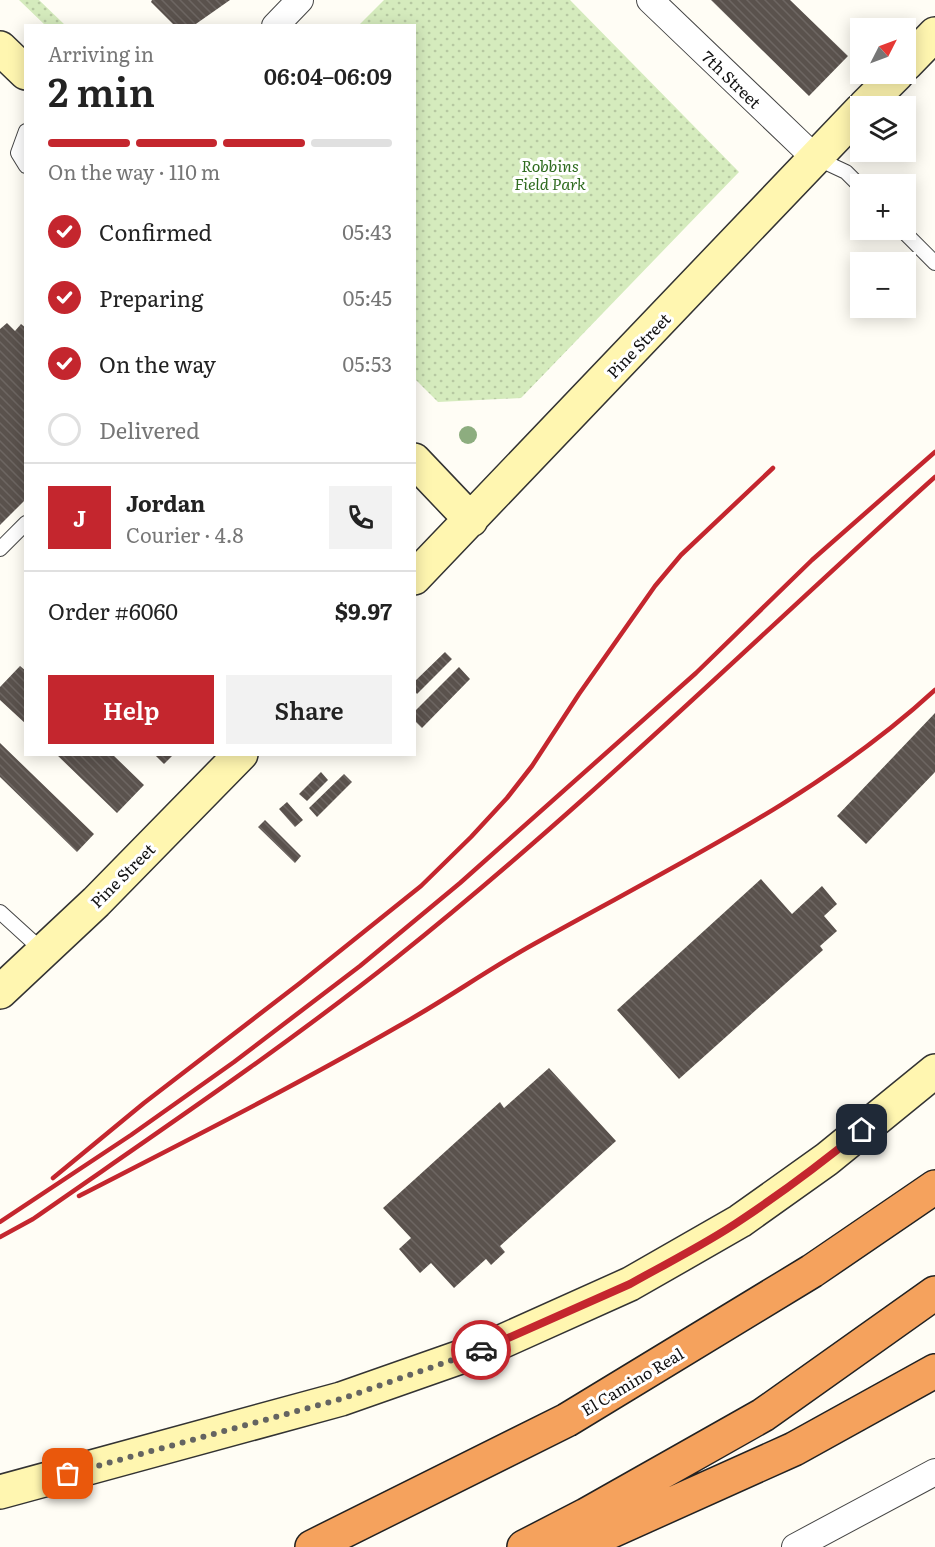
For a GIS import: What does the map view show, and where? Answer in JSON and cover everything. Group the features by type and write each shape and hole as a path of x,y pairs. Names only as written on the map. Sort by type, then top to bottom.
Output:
{"highway":[{"name":"El Camino Real","path":"312,1547 567,1420 813,1271 935,1187"},
{"path":"524,1547 586,1515 763,1415 935,1293"},
{"path":"576,1547 794,1449 935,1371"}],"street":[{"path":"277,24 300,0"},
{"name":"7th Street","path":"650,0 815,158"},
{"path":"916,54 935,34"},
{"path":"0,48 24,71"},
{"path":"875,96 887,84"},
{"name":"Pine Street","path":"416,576 850,121"},
{"path":"416,462 471,520"},
{"name":"Pine Street","path":"0,992 96,902 239,756"},
{"path":"0,1492 341,1399 492,1346 619,1289 740,1221 827,1159 935,1071"},
{"path":"795,1547 935,1472"}],"lane":[{"path":"24,136 18,153 24,163"},
{"path":"815,158 850,176"},
{"path":"912,240 935,263"},
{"path":"0,549 24,525"},
{"path":"0,912 44,952"}],"green space":[{"path":"19,0 39,0 64,24 44,24"},
{"name":"Robbins Field Park","path":"384,0 570,0 739,172 521,398 438,402 416,380 416,24 360,24"}],"building":[{"path":"152,0 230,0 196,24 173,24 151,2"},
{"path":"711,0 790,0 848,56 809,96"},
{"path":"7,323 15,331 21,324 24,326 24,501 0,525 0,329"},
{"path":"445,652 452,659 417,694 416,680"},
{"path":"20,666 24,669 24,722 0,700 0,687"},
{"path":"459,667 470,679 422,728 416,722 416,710"},
{"path":"935,713 935,772 866,844 837,816"},
{"path":"0,743 94,834 77,852 0,777"},
{"path":"58,756 114,756 144,785 117,813"},
{"path":"156,756 172,756 164,764"},
{"path":"321,772 328,780 307,801 299,794"},
{"path":"344,774 352,782 317,817 309,808"},
{"path":"287,802 303,820 295,827 279,809"},
{"path":"265,820 301,856 295,863 258,827"},
{"path":"761,879 792,914 822,886 837,904 824,916 837,931 820,946 823,950 679,1079 617,1010"},
{"path":"549,1068 616,1141 500,1246 505,1252 491,1265 486,1259 454,1288 431,1263 420,1273 399,1249 411,1238 383,1208 500,1102 504,1108"}],"railway":[{"path":"0,1222 131,1135 234,1062 360,966 460,883 696,673 812,560 935,452"},
{"path":"53,1178 144,1103 421,886 471,837 507,798 532,766 579,694 655,586 681,555 773,468"},
{"path":"0,1237 33,1219 216,1092 396,958 466,901 602,782 935,477"},
{"path":"79,1196 358,1049 517,954 742,828 843,764 935,690"}],"way so far":[{"path":"68,1474 341,1399 481,1350"}],"route":[{"path":"481,1350 630,1284 740,1221 827,1159 862,1130"}]}
